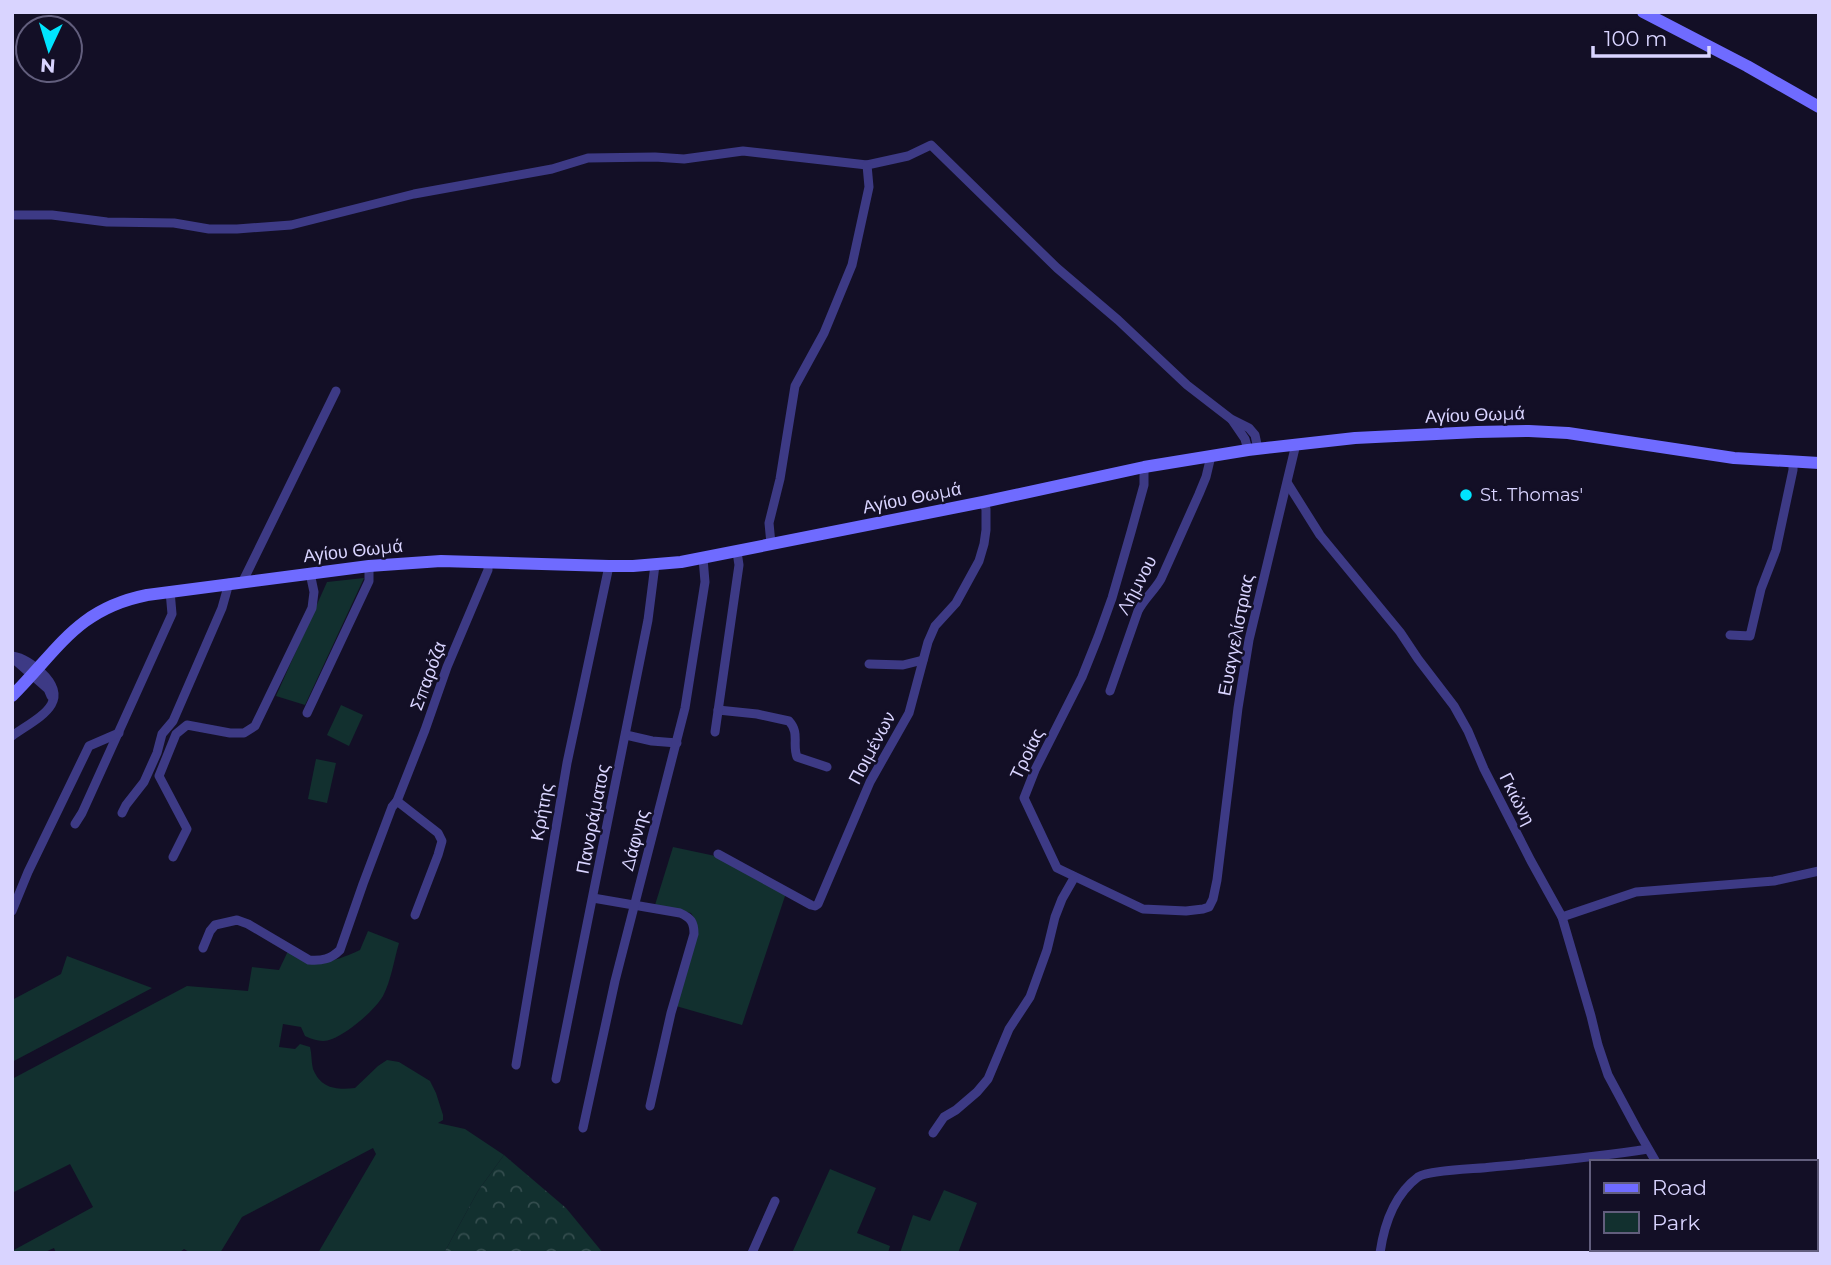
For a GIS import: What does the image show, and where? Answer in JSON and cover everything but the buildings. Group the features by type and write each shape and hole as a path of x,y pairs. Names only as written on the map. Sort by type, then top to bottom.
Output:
{"main road":[{"path":"1643,12 1819,107"},
{"name":"Αγίου Θωμά","path":"12,696 63,638 94,614 126,599 243,581 369,566 442,561 655,565 737,552 1144,467 1253,449 1355,438 1529,431 1568,433 1734,458 1819,463"}],"street":[{"path":"12,215 52,215 107,222 174,223 209,229 291,225 414,194 552,169 588,158 684,159 743,151 867,165 908,156 931,145 1056,268 1127,328 1187,385 1231,419 1250,428 1255,435 1253,449"},
{"path":"771,544 769,523 780,479 796,386 824,333 852,265 869,187 867,165"},
{"path":"243,581 336,391"},
{"name":"Ευαγγελίστριας","path":"1223,834 1249,640 1296,444"},
{"name":"Λήμνου","path":"1110,691 1138,611 1161,579 1203,485 1211,456"},
{"path":"1730,635 1750,636 1761,589 1776,550 1793,463"},
{"name":"Τροίας","path":"1144,467 1144,485 1135,521 1098,637 1082,677 1035,770 1024,798 1057,868 1143,909 1186,911 1209,906 1213,899 1223,834"},
{"name":"Γκιώνη","path":"1288,484 1326,544 1400,632 1454,706 1468,731 1484,769 1562,917 1608,1075 1655,1160"},
{"name":"Ποιμένων","path":"718,854 811,905 818,904 870,782 909,713 935,626 956,603 979,561 986,530 986,509 983,502"},
{"path":"715,732 739,565 737,552"},
{"name":"Δάφνης","path":"583,1128 634,905 677,743 705,582 703,558"},
{"name":"Σπαρόζα","path":"203,948 215,925 237,920 309,960 320,961 341,950 392,807 397,801 425,730 447,667 488,569 488,562"},
{"name":"Πανοράματος","path":"556,1079 626,735 648,620 655,565"},
{"path":"307,713 369,581 369,566"},
{"name":"Κρήτης","path":"516,1065 567,763 609,566"},
{"path":"173,857 187,829 159,776 176,734 187,725 230,733 244,733 256,726 312,608 314,592 310,573"},
{"path":"122,814 145,782 162,734 173,721 222,608 229,583"},
{"path":"75,824 172,614 170,592"},
{"path":"12,658 35,672 51,693 52,705 12,736"},
{"path":"869,664 903,665 923,660"},
{"path":"718,710 789,721 795,730 797,757 827,767"},
{"path":"12,911 89,747 119,733"},
{"path":"626,735 677,743"},
{"path":"397,801 438,833 442,841 415,915"},
{"path":"1562,917 1636,892 1774,881 1819,871"},
{"path":"933,1133 944,1117 956,1110 989,1079 1009,1028 1030,997 1047,950 1055,917 1074,878"},
{"path":"593,898 680,913 690,917 694,924 694,934 671,1013 650,1107"},
{"path":"1380,1253 1385,1225 1392,1208 1419,1176 1432,1171 1502,1166 1648,1149"},
{"path":"752,1253 775,1201"}],"green space":[{"path":"364,578 305,705 276,696 327,582"},
{"path":"341,705 363,715 349,746 327,735"},
{"path":"316,759 336,763 327,803 308,799"},
{"path":"673,847 720,857 786,893 742,1025 676,1006 697,932 696,921 691,913 655,905"},
{"path":"368,931 399,943 388,984 379,1002 353,1027 329,1040 312,1039 305,1036 301,1027 283,1024 279,1047 295,1049 300,1044 310,1047 316,1076 330,1087 342,1089 355,1088 387,1060 399,1062 430,1081 443,1115 443,1120 438,1123 465,1129 504,1155 478,1191 444,1253 318,1253 376,1154 373,1148 242,1217 220,1253 191,1253 184,1249 179,1253 56,1253 54,1248 43,1253 12,1251 93,1207 70,1164 12,1193 12,1079 187,986 248,991 252,967 279,970 288,951 317,960 339,959 360,950"},
{"path":"67,956 152,988 12,1062 12,1000 61,974"},
{"path":"504,1155 566,1208 603,1253 444,1253 478,1191"},
{"path":"830,1169 876,1188 857,1233 890,1246 888,1253 792,1253"},
{"path":"944,1190 977,1203 958,1253 900,1253 913,1215 930,1221"}],"place":[{"name":"St. Thomas'","path":"1466,495"}]}
